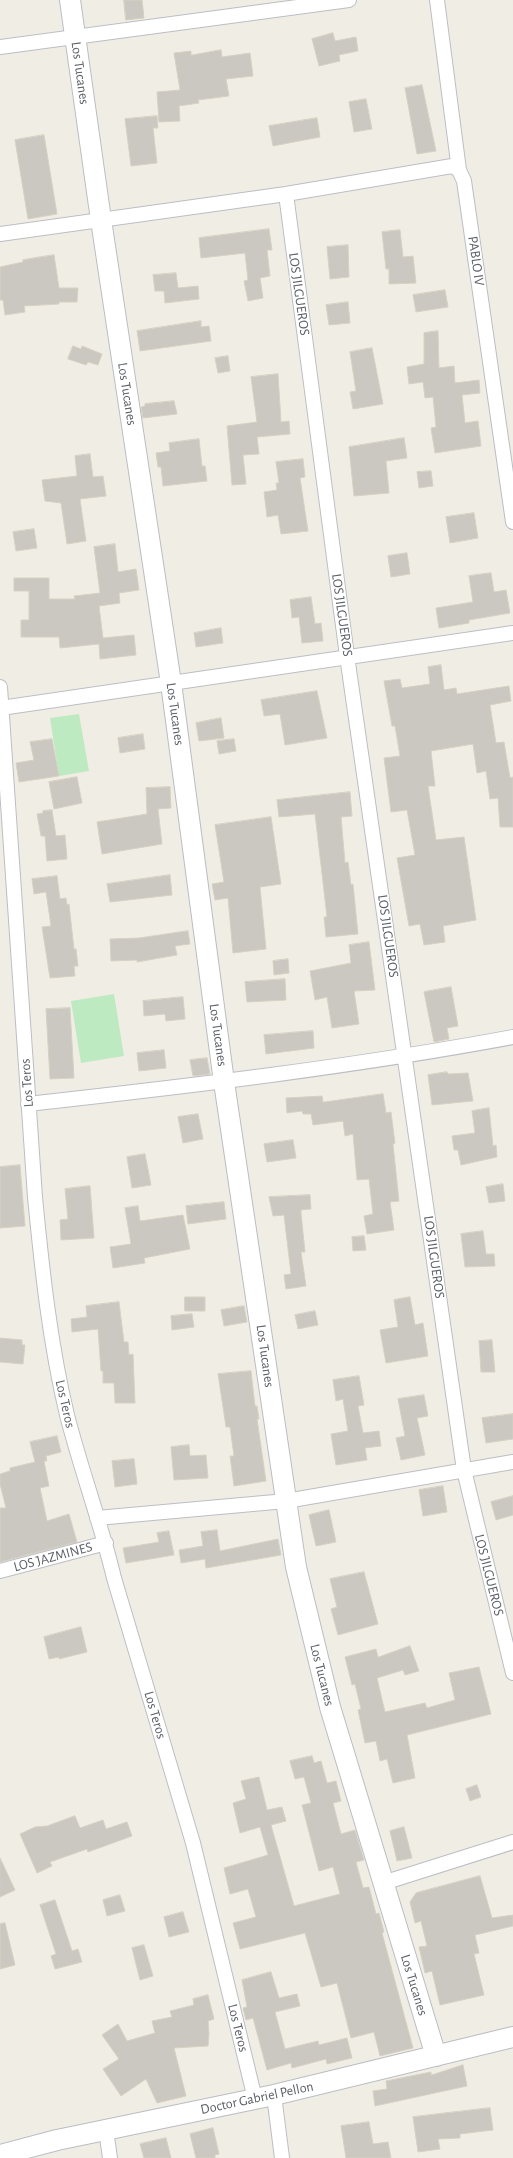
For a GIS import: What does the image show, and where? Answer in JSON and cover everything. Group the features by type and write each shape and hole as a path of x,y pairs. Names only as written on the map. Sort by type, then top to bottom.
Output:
{"street":[{"name":"Los Tucanes","path":"70,0 101,220 171,683 224,1082 296,1567 330,1707 436,2056"},
{"path":"0,47 349,0"},
{"name":"PABLO IV","path":"437,0 459,170 464,181 513,522"},
{"path":"0,234 286,194 452,166 459,170"},
{"name":"LOS JILGUEROS","path":"286,194 347,656 406,1057 464,1470 513,1673"},
{"path":"1,708 347,656 513,633"},
{"name":"Los Teros","path":"0,687 28,1104 43,1278 60,1381 75,1446 106,1543 114,1578 193,1843 282,2158"},
{"path":"28,1104 224,1082 406,1057 513,1038"},
{"path":"97,1518 286,1501 513,1462"},
{"name":"LOS JAZMINES","path":"0,1571 106,1543"},
{"path":"383,1883 513,1842"},
{"name":"Doctor Gabriel Pellon","path":"0,2155 106,2130 265,2097 513,2036"},
{"path":"106,2130 110,2158"}],"green space":[{"path":"79,714 89,771 59,776 50,718"},
{"path":"114,994 124,1056 81,1063 71,1001"}],"building":[{"path":"124,0 142,0 144,18 126,20"},
{"path":"333,33 335,41 356,37 358,51 339,55 340,61 319,66 312,39"},
{"path":"221,50 222,57 250,53 253,76 226,79 229,96 198,100 199,103 179,106 180,121 159,122 157,92 180,90 174,53 191,51 191,55"},
{"path":"422,85 436,151 417,154 405,88"},
{"path":"366,99 372,129 354,132 349,102"},
{"path":"157,116 158,128 153,128 157,163 131,166 125,119"},
{"path":"317,118 320,137 273,146 269,126"},
{"path":"44,135 57,214 28,219 15,140"},
{"path":"269,229 272,250 267,250 270,276 260,278 263,298 248,301 244,281 248,280 245,253 201,258 199,238"},
{"path":"400,230 403,257 413,256 416,283 389,284 389,269 386,269 382,232"},
{"path":"348,245 349,277 330,279 327,247"},
{"path":"54,255 59,288 78,288 77,302 59,302 59,304 24,306 25,312 5,315 3,300 0,300 0,267 23,262 23,260"},
{"path":"176,273 178,288 198,286 199,299 165,303 164,291 155,291 153,275"},
{"path":"445,290 448,307 416,312 413,295"},
{"path":"348,302 350,323 329,325 326,305"},
{"path":"201,321 201,327 209,326 211,341 140,351 137,331"},
{"path":"438,331 439,368 454,366 455,383 479,380 480,393 462,395 465,423 478,421 481,446 435,453 431,428 436,427 433,397 425,398 423,382 409,384 407,367 424,364 424,333"},
{"path":"73,346 81,349 82,346 102,354 98,365 88,362 86,365 68,359"},
{"path":"372,348 383,404 353,409 350,392 356,391 350,352"},
{"path":"228,356 230,371 218,373 215,358"},
{"path":"278,374 281,422 289,421 290,434 257,437 259,454 243,455 246,484 232,485 227,426 257,422 251,377"},
{"path":"174,401 177,414 143,418 141,407 145,406 145,404"},
{"path":"404,438 407,458 386,461 389,493 354,496 349,447"},
{"path":"199,439 202,466 205,466 207,481 163,486 161,467 158,467 156,453 170,451 169,443"},
{"path":"90,454 93,477 103,476 106,496 80,499 86,541 67,544 61,503 45,501 42,480 77,476 75,456"},
{"path":"303,459 305,477 300,478 308,531 281,534 278,515 267,517 264,492 277,490 276,483 279,483 276,462"},
{"path":"431,471 433,486 419,488 417,472"},
{"path":"474,513 478,538 450,543 446,517"},
{"path":"34,529 37,548 16,551 13,532"},
{"path":"115,544 118,572 136,569 139,590 119,593 120,603 99,606 103,638 134,635 136,655 100,659 99,644 60,648 59,637 21,637 21,620 29,620 29,591 14,591 14,578 49,578 49,599 75,599 74,596 100,593 94,547"},
{"path":"407,553 410,574 391,577 388,556"},
{"path":"491,573 494,592 506,590 510,613 469,620 469,623 439,628 436,608 473,602 469,576"},
{"path":"311,597 315,624 321,623 323,641 302,643 299,617 292,618 290,600"},
{"path":"221,628 223,643 196,647 194,633"},
{"path":"441,665 444,690 456,688 457,694 509,686 511,701 490,705 496,743 504,742 510,778 513,777 513,827 500,827 498,798 490,799 486,771 477,773 473,744 431,751 435,786 428,786 436,840 464,837 476,920 443,926 445,942 424,945 420,924 409,926 397,858 415,855 407,810 391,812 384,758 400,756 395,726 392,726 384,681 400,679 402,688 430,684 428,667"},
{"path":"317,691 327,738 285,745 280,714 264,716 261,700"},
{"path":"221,718 224,738 199,741 196,723"},
{"path":"143,734 145,749 120,753 118,738"},
{"path":"52,739 59,776 19,782 16,763 34,760 30,742"},
{"path":"234,739 236,751 219,754 217,741"},
{"path":"77,777 82,803 54,809 49,782"},
{"path":"170,787 171,808 158,809 162,844 102,854 97,822 147,814 146,788"},
{"path":"350,792 352,816 341,817 345,863 348,862 351,885 353,884 358,934 326,937 324,917 327,917 315,814 279,817 277,800"},
{"path":"52,810 56,836 65,835 67,859 47,861 45,836 41,836 37,814 43,813 43,811"},
{"path":"271,817 281,884 260,887 266,949 233,953 228,898 215,900 212,884 224,882 215,825"},
{"path":"170,875 172,895 110,902 107,884"},
{"path":"57,876 60,899 66,898 67,905 69,904 74,949 76,949 78,966 74,966 75,976 50,978 42,927 51,926 46,892 34,894 32,879"},
{"path":"188,931 190,944 175,946 177,955 137,962 137,960 111,961 110,939 139,938"},
{"path":"369,942 375,990 354,991 359,1024 332,1028 327,997 315,1000 310,971 351,963 349,945"},
{"path":"288,959 289,973 274,975 273,961"},
{"path":"285,979 286,1000 247,1002 245,982"},
{"path":"451,987 458,1026 447,1028 449,1039 434,1042 424,992"},
{"path":"183,997 185,1019 166,1021 165,1014 144,1016 143,1001"},
{"path":"70,1008 74,1078 50,1079 46,1009"},
{"path":"313,1031 314,1048 266,1054 264,1035"},
{"path":"164,1050 166,1068 139,1071 137,1053"},
{"path":"207,1058 210,1074 193,1076 190,1060"},
{"path":"447,1072 448,1074 468,1073 473,1101 432,1105 428,1075"},
{"path":"383,1094 386,1113 391,1112 395,1143 393,1144 399,1201 390,1202 394,1230 367,1234 364,1216 373,1214 369,1179 357,1180 353,1134 345,1136 343,1121 313,1125 311,1114 303,1114 302,1111 287,1113 286,1098 322,1096 323,1102"},
{"path":"489,1108 493,1146 496,1145 497,1157 461,1165 458,1150 454,1150 452,1136 475,1133 472,1111"},
{"path":"198,1114 203,1139 183,1143 178,1117"},
{"path":"293,1140 296,1158 267,1162 264,1144"},
{"path":"145,1154 151,1185 132,1188 127,1157"},
{"path":"20,1165 25,1226 0,1228 0,1167"},
{"path":"503,1184 505,1201 489,1203 486,1187"},
{"path":"90,1186 94,1238 61,1240 60,1220 68,1219 65,1189"},
{"path":"310,1195 311,1209 301,1210 305,1252 301,1252 306,1286 286,1289 284,1275 291,1274 284,1215 273,1216 269,1197"},
{"path":"224,1202 226,1219 188,1224 186,1206"},
{"path":"138,1206 140,1221 183,1215 190,1249 144,1258 145,1263 113,1268 110,1247 131,1244 125,1208"},
{"path":"483,1231 486,1254 494,1254 495,1266 465,1267 461,1234"},
{"path":"364,1236 366,1250 353,1251 352,1237"},
{"path":"185,1297 205,1297 205,1311 185,1311"},
{"path":"410,1297 415,1325 423,1323 428,1356 386,1363 380,1330 398,1327 394,1300"},
{"path":"119,1302 124,1342 128,1342 129,1355 133,1354 135,1403 115,1403 114,1383 103,1383 98,1329 72,1332 71,1319 87,1317 86,1306"},
{"path":"244,1306 247,1322 224,1326 221,1310"},
{"path":"315,1311 318,1325 298,1329 295,1315"},
{"path":"192,1314 194,1327 172,1330 171,1316"},
{"path":"0,1338 22,1340 22,1345 25,1345 23,1364 0,1362"},
{"path":"492,1340 495,1372 481,1372 479,1341"},
{"path":"251,1371 255,1406 257,1406 259,1419 257,1419 266,1481 234,1486 230,1456 234,1456 230,1427 226,1427 218,1374"},
{"path":"359,1376 364,1405 358,1406 363,1433 379,1431 381,1446 365,1448 367,1460 336,1465 331,1434 348,1431 343,1399 336,1401 333,1380"},
{"path":"424,1395 428,1416 417,1418 425,1455 401,1460 396,1438 405,1436 398,1399"},
{"path":"513,1414 513,1439 486,1443 482,1418"},
{"path":"57,1436 61,1452 46,1456 47,1461 44,1461 49,1486 40,1488 47,1521 69,1514 77,1542 0,1562 0,1508 6,1508 0,1484 0,1474 10,1471 10,1468 35,1462 30,1442"},
{"path":"189,1445 190,1456 206,1455 208,1478 174,1480 171,1447"},
{"path":"134,1459 137,1484 115,1487 112,1461"},
{"path":"443,1486 447,1512 423,1516 419,1490"},
{"path":"513,1496 513,1515 496,1520 491,1502"},
{"path":"329,1510 336,1542 316,1546 309,1515"},
{"path":"217,1530 220,1551 278,1539 281,1555 206,1568 205,1559 181,1563 179,1550 203,1546 201,1532"},
{"path":"169,1531 174,1555 126,1563 123,1548 159,1542 157,1533"},
{"path":"364,1572 378,1624 338,1635 331,1609 337,1607 330,1579"},
{"path":"81,1627 87,1652 59,1659 59,1657 49,1659 44,1637"},
{"path":"410,1646 419,1671 405,1675 403,1670 377,1678 385,1712 425,1703 427,1708 455,1700 449,1673 479,1667 491,1714 407,1735 415,1778 393,1783 387,1759 380,1761 376,1741 365,1743 358,1710 361,1709 355,1684 352,1685 345,1657 376,1649 378,1657"},
{"path":"312,1756 314,1763 321,1761 327,1783 336,1781 341,1801 333,1803 341,1834 355,1830 364,1860 356,1862 363,1888 369,1887 376,1914 379,1913 384,1932 382,1933 413,2048 380,2056 374,2032 351,2038 337,1983 321,1987 305,1933 240,1949 233,1923 256,1917 248,1889 230,1894 224,1868 268,1855 260,1827 240,1833 233,1803 246,1799 241,1781 259,1777 267,1810 282,1807 286,1821 271,1825 294,1906 340,1894 333,1867 319,1871 302,1805 311,1803 304,1777 295,1779 290,1761"},
{"path":"477,1785 481,1797 470,1801 466,1789"},
{"path":"75,1816 80,1828 103,1820 106,1829 127,1822 132,1836 88,1852 87,1849 50,1862 52,1866 37,1873 20,1834 35,1827 47,1826"},
{"path":"404,1827 412,1858 397,1861 390,1831"},
{"path":"0,1858 15,1890 0,1897"},
{"path":"480,1876 492,1918 513,1915 513,1926 475,1935 479,1953 474,1954 484,1995 440,2005 432,1971 425,1973 419,1947 427,1946 421,1921 415,1923 410,1902 416,1893"},
{"path":"120,1895 125,1911 107,1916 103,1900"},
{"path":"55,1900 72,1951 78,1949 82,1962 55,1969 51,1956 56,1954 40,1905"},
{"path":"183,1912 189,1932 169,1937 164,1917"},
{"path":"5,1923 15,1965 0,1969 0,1924"},
{"path":"144,1945 153,1976 140,1980 132,1948"},
{"path":"271,1972 279,1998 297,1994 300,2006 275,2012 285,2049 318,2041 319,2045 347,2038 352,2058 327,2064 326,2059 292,2068 291,2063 267,2070 253,2018 246,2020 243,2008 247,2007 242,1980"},
{"path":"208,1995 214,2019 208,2021 208,2046 174,2048 186,2096 157,2103 146,2079 121,2096 103,2069 119,2059 102,2035 118,2024 127,2041 155,2033 152,2021 172,2017 170,2011 194,2005 193,1999"},
{"path":"463,2065 467,2086 375,2106 373,2091 387,2089 386,2081 431,2072 431,2075"},
{"path":"490,2108 493,2130 460,2134 460,2138 438,2139 440,2149 418,2152 413,2117"},
{"path":"369,2122 373,2144 388,2142 391,2158 346,2158 341,2126"},
{"path":"213,2128 219,2154 215,2155 215,2158 196,2158 190,2134"},
{"path":"166,2138 171,2158 144,2158 140,2144"}]}
